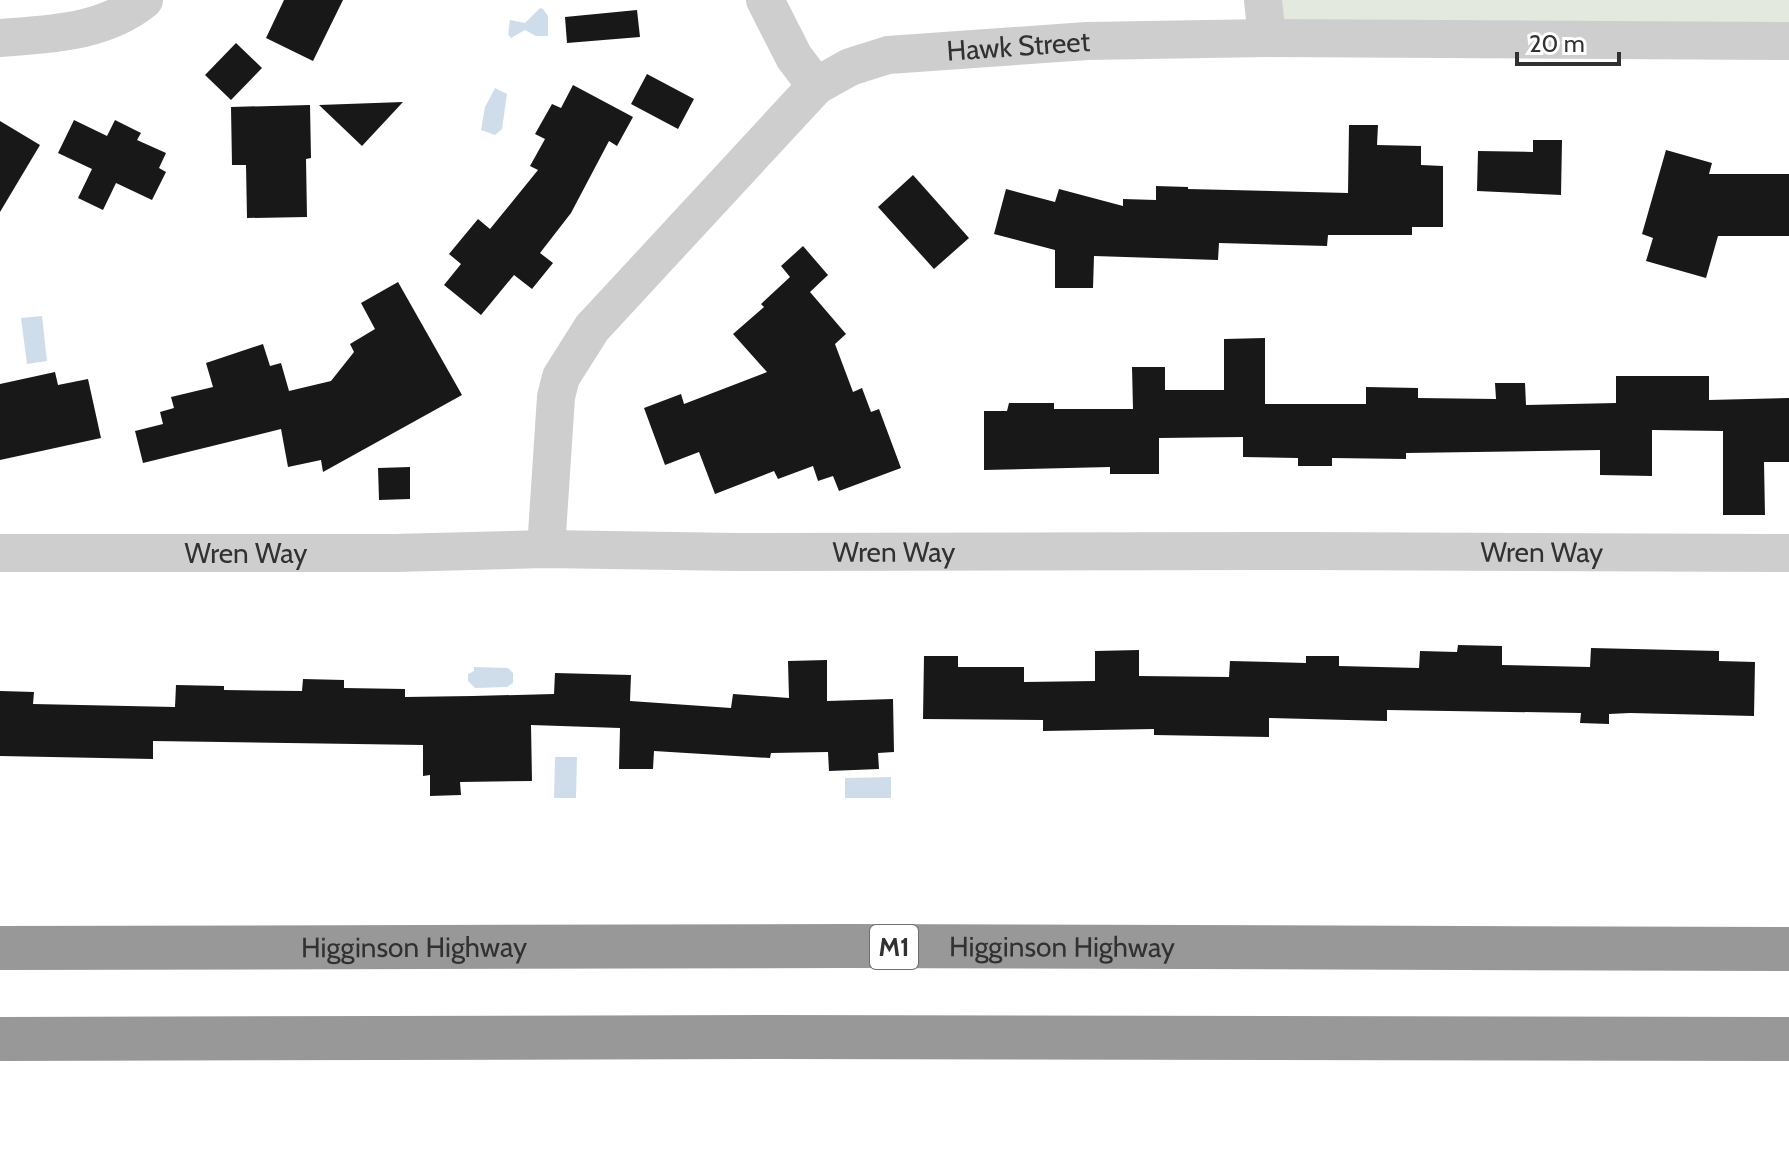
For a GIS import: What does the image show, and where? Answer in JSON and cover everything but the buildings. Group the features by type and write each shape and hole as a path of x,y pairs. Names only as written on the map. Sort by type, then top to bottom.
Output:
{"highway":[{"name":"Higginson Highway","path":"0,948 848,946 1789,949"},
{"path":"0,1039 1789,1039"}],"street":[{"path":"0,38 94,27 129,12 144,0"},
{"path":"765,0 794,57 816,86"},
{"path":"1263,0 1267,38"},
{"name":"Hawk Street","path":"546,549 556,397 561,377 572,356 630,285 816,86 850,67 888,55 1087,41 1267,38 1789,41"},
{"name":"Wren Way","path":"0,553 394,553 546,549 1789,553"}],"shaded area":[{"path":"1269,0 1789,0 1789,30 1271,29"}],"water":[{"path":"540,8 548,16 548,36 536,36 525,30 511,38 508,34 510,20 525,23"},
{"path":"495,88 507,94 502,129 495,135 481,130 485,107"},
{"path":"42,316 47,361 27,364 21,318"},
{"path":"474,667 508,668 513,673 513,683 507,687 475,688 468,681 468,674 474,671"},
{"path":"555,757 577,757 576,798 554,798"},
{"path":"891,777 891,798 845,798 845,778"}]}
